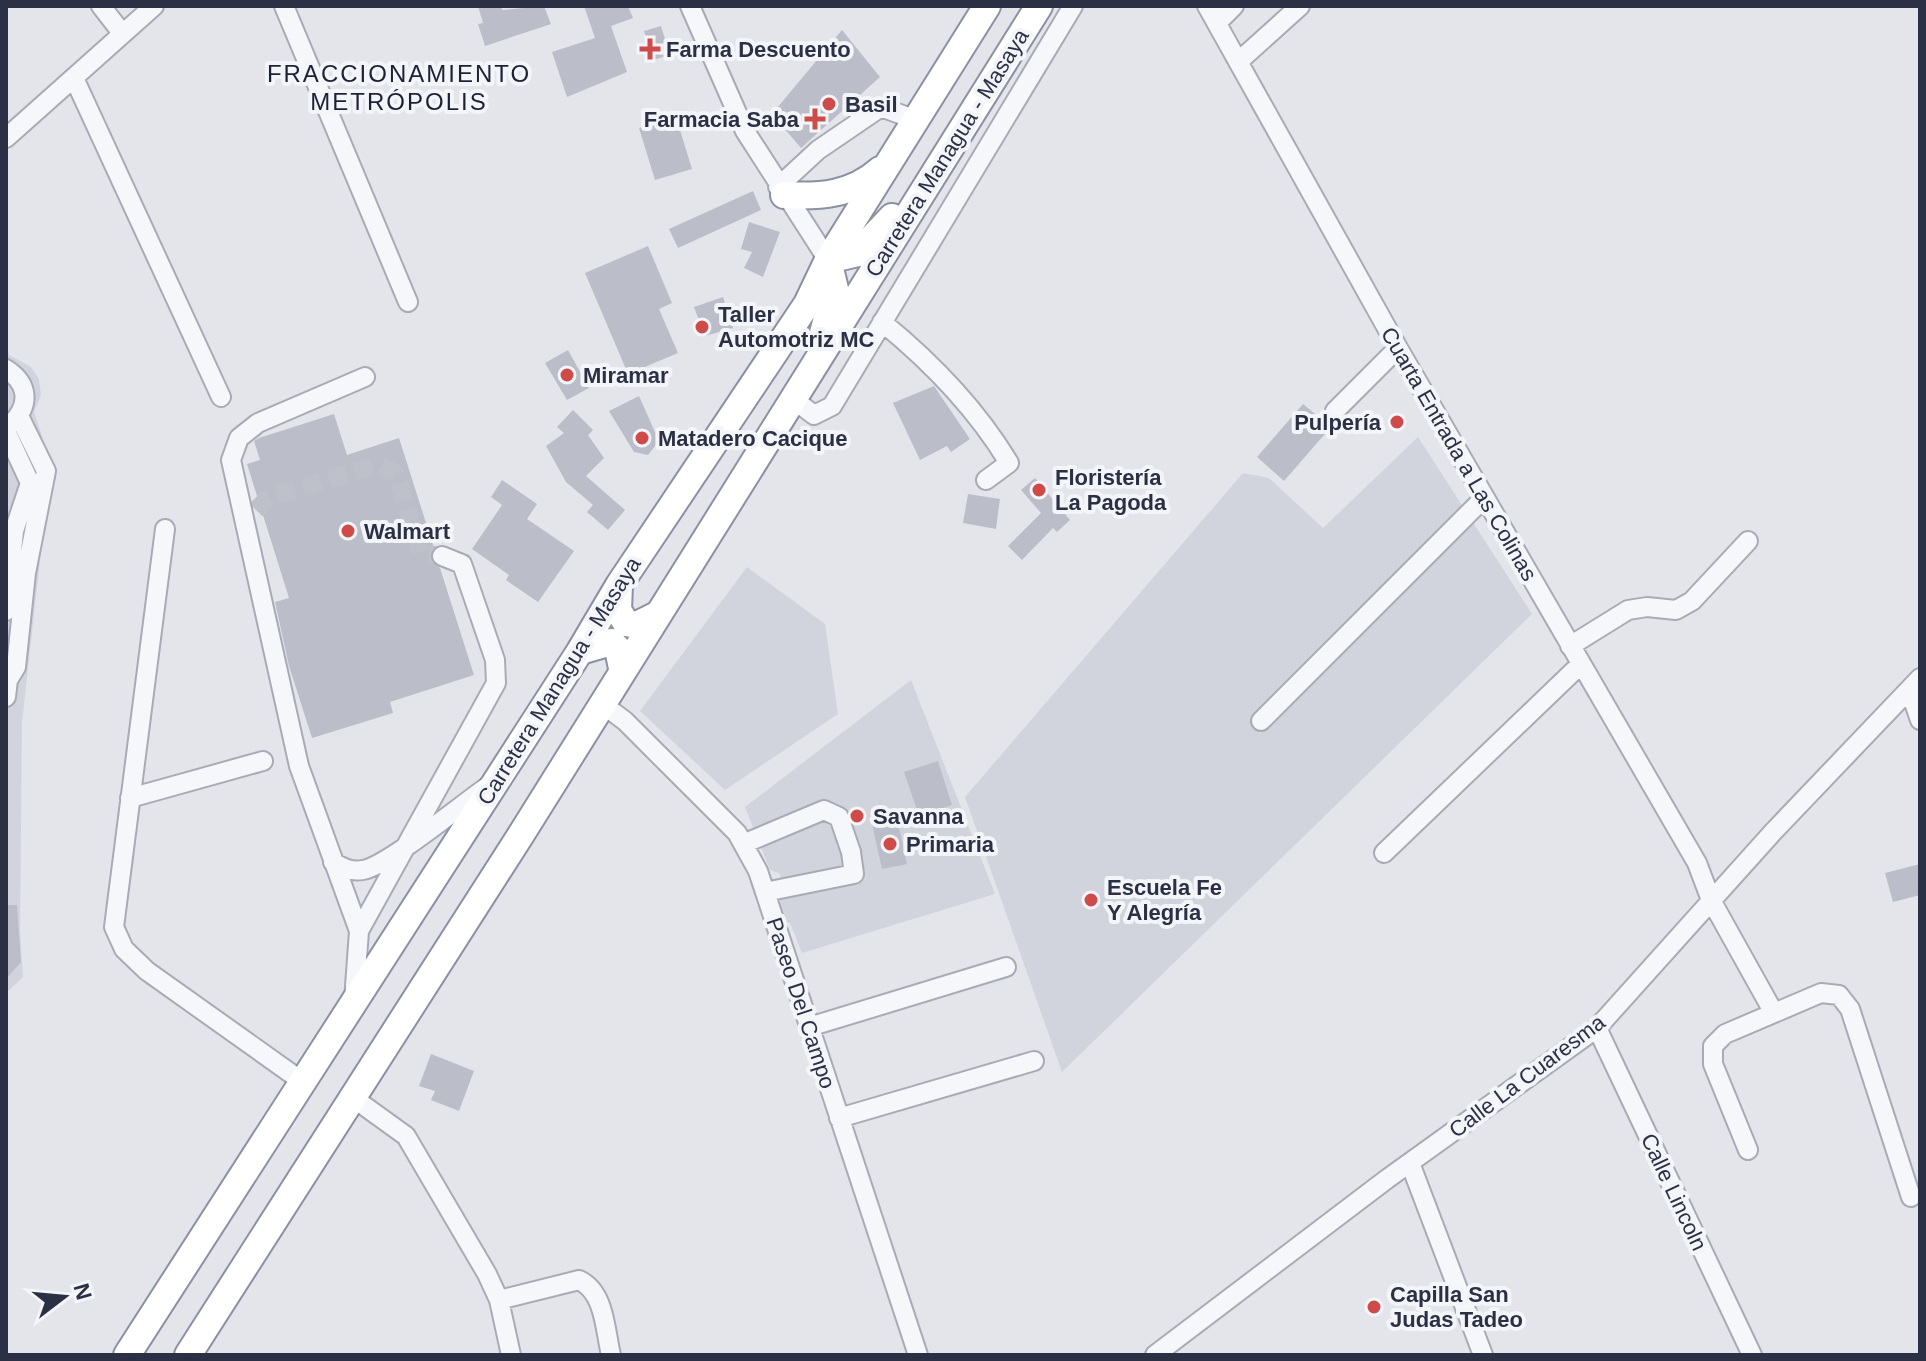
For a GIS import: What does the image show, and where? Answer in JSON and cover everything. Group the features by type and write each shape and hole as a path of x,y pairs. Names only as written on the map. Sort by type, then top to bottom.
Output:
{"highway":[{"name":"Carretera Managua - Masaya","path":"127,1355 580,651 619,585 807,304 828,260 987,6"},
{"name":"Carretera Managua - Masaya","path":"188,1355 1039,6"},
{"path":"794,397 798,376 827,327 835,289 828,260 858,253 946,152"},
{"path":"781,191 817,196 846,191 866,182 894,156"},
{"path":"619,585 618,610 626,623 642,624 657,615"},
{"path":"580,651 611,642 618,649 622,668"}],"street":[{"path":"101,6 122,33"},
{"path":"6,138 154,6"},
{"path":"284,6 408,302"},
{"path":"690,6 739,120 781,191 828,260"},
{"path":"794,397 814,415 832,406 1073,6"},
{"name":"Cuarta Entrada a Las Colinas","path":"1207,6 1398,348 1697,863 1711,900 1774,1013"},
{"path":"1217,23 1234,6"},
{"path":"1238,62 1300,6"},
{"path":"74,78 221,397"},
{"path":"781,191 818,150 881,107 916,120"},
{"path":"882,322 940,373 992,436 1009,463 986,480"},
{"path":"1335,411 1398,348"},
{"path":"6,369 24,387 26,398 10,424 37,484 14,531 17,574 11,618 16,667 7,685"},
{"path":"359,931 299,766 231,460 239,438 258,423 365,377"},
{"path":"1261,721 1484,498"},
{"path":"249,532 256,510"},
{"path":"165,529 114,927 124,949 147,971 303,1082"},
{"path":"1570,646 1628,610 1647,607 1676,610 1692,601 1748,541"},
{"path":"353,1003 359,931 496,683 495,660 462,564 442,556"},
{"path":"1384,853 1581,664"},
{"path":"1915,684 1920,720"},
{"name":"Calle La Cuaresma","path":"1155,1355 1410,1163 1597,1028 1711,900 1915,684"},
{"name":"Paseo Del Campo","path":"601,703 625,721 737,833 743,844 765,892 918,1355"},
{"path":"130,798 263,761"},
{"path":"333,862 347,870 363,870 388,860 497,780"},
{"path":"743,844 824,810 839,817 851,852 854,874 765,892"},
{"path":"809,1027 1006,967"},
{"path":"1748,1150 1713,1064 1713,1046 1725,1034 1821,993 1839,995 1850,1009 1911,1197"},
{"name":"Calle Lincoln","path":"1597,1028 1752,1355"},
{"path":"839,1118 1034,1061"},
{"path":"352,1097 406,1136 487,1274 499,1300 511,1355"},
{"path":"1410,1163 1483,1355"},
{"path":"499,1300 579,1280 590,1285 599,1300 611,1355"}],"shaded area":[{"path":"6,344 9,355 31,367 39,379 41,395 34,412 56,478 46,507 22,722 20,931 23,977 6,993"},
{"path":"1418,437 1532,614 1062,1072 965,797 1243,473 1269,478 1323,528"},
{"path":"747,567 825,624 838,714 725,790 640,711"},
{"name":"Savanna","path":"911,680 995,894 802,953 790,923 782,921 775,895 782,885 780,874 770,870 745,807"}],"building":[{"path":"478,6 501,6 502,10 544,6 551,24 485,46 478,24 483,23"},
{"path":"584,6 628,6 633,18 611,26 627,72 567,97 552,52 595,38"},
{"path":"661,26 670,55 653,60 644,31"},
{"path":"842,30 880,77 801,148 772,114"},
{"path":"676,117 692,169 655,180 639,128"},
{"path":"753,191 761,210 678,248 669,229"},
{"path":"749,222 780,232 763,277 744,268 752,252 741,249"},
{"path":"648,246 672,303 659,309 678,353 628,374 585,273"},
{"path":"723,297 733,328 705,336 694,307"},
{"name":"Miramar","path":"568,350 589,388 567,400 545,363"},
{"path":"934,386 970,439 951,452 947,446 920,460 893,403"},
{"path":"639,396 659,441 648,455 634,452 609,411"},
{"path":"1303,404 1331,427 1284,481 1257,457"},
{"path":"573,410 593,430 588,435 604,458 586,476 625,510 608,530 587,512 593,505 566,482 546,446 564,433 557,427"},
{"name":"Walmart","path":"334,414 347,455 399,438 434,548 430,558 440,568 474,675 390,702 393,713 312,738 289,666 275,602 289,598 247,464 260,460 254,441 259,438"},
{"path":"1035,478 1070,520 1057,532 1053,528 1022,560 1008,546 1041,513 1021,490"},
{"path":"502,480 537,504 527,519 574,551 538,602 506,580 509,575 472,549 502,505 491,497"},
{"path":"968,494 1000,499 996,529 963,523"},
{"path":"938,761 952,805 919,816 904,772"},
{"name":"Primaria","path":"897,818 907,864 882,869 872,824"},
{"path":"1920,864 1920,895 1893,902 1885,873"},
{"path":"6,905 17,905 21,962 6,979"},
{"path":"431,1054 474,1071 459,1111 431,1100 435,1091 419,1086"}],"tunnel":[{"path":"256,510 268,498 378,465 396,473 421,553 442,556"}],"place":[{"name":"Farma Descuento","path":"650,49"},
{"name":"Basil","path":"829,104"},
{"name":"Farmacia Saba","path":"815,119"},
{"name":"Taller Automotriz MC","path":"702,327"},
{"name":"Miramar","path":"567,375"},
{"name":"Pulpería","path":"1397,422"},
{"name":"Matadero Cacique","path":"642,438"},
{"name":"Floristería La Pagoda","path":"1039,490"},
{"name":"Walmart","path":"348,531"},
{"name":"Savanna","path":"857,816"},
{"name":"Primaria","path":"890,844"},
{"name":"Escuela Fe Y Alegría","path":"1091,900"},
{"name":"Capilla San Judas Tadeo","path":"1374,1307"}],"district":[{"name":"FRACCIONAMIENTO METRÓPOLIS","path":"399,87"}]}
